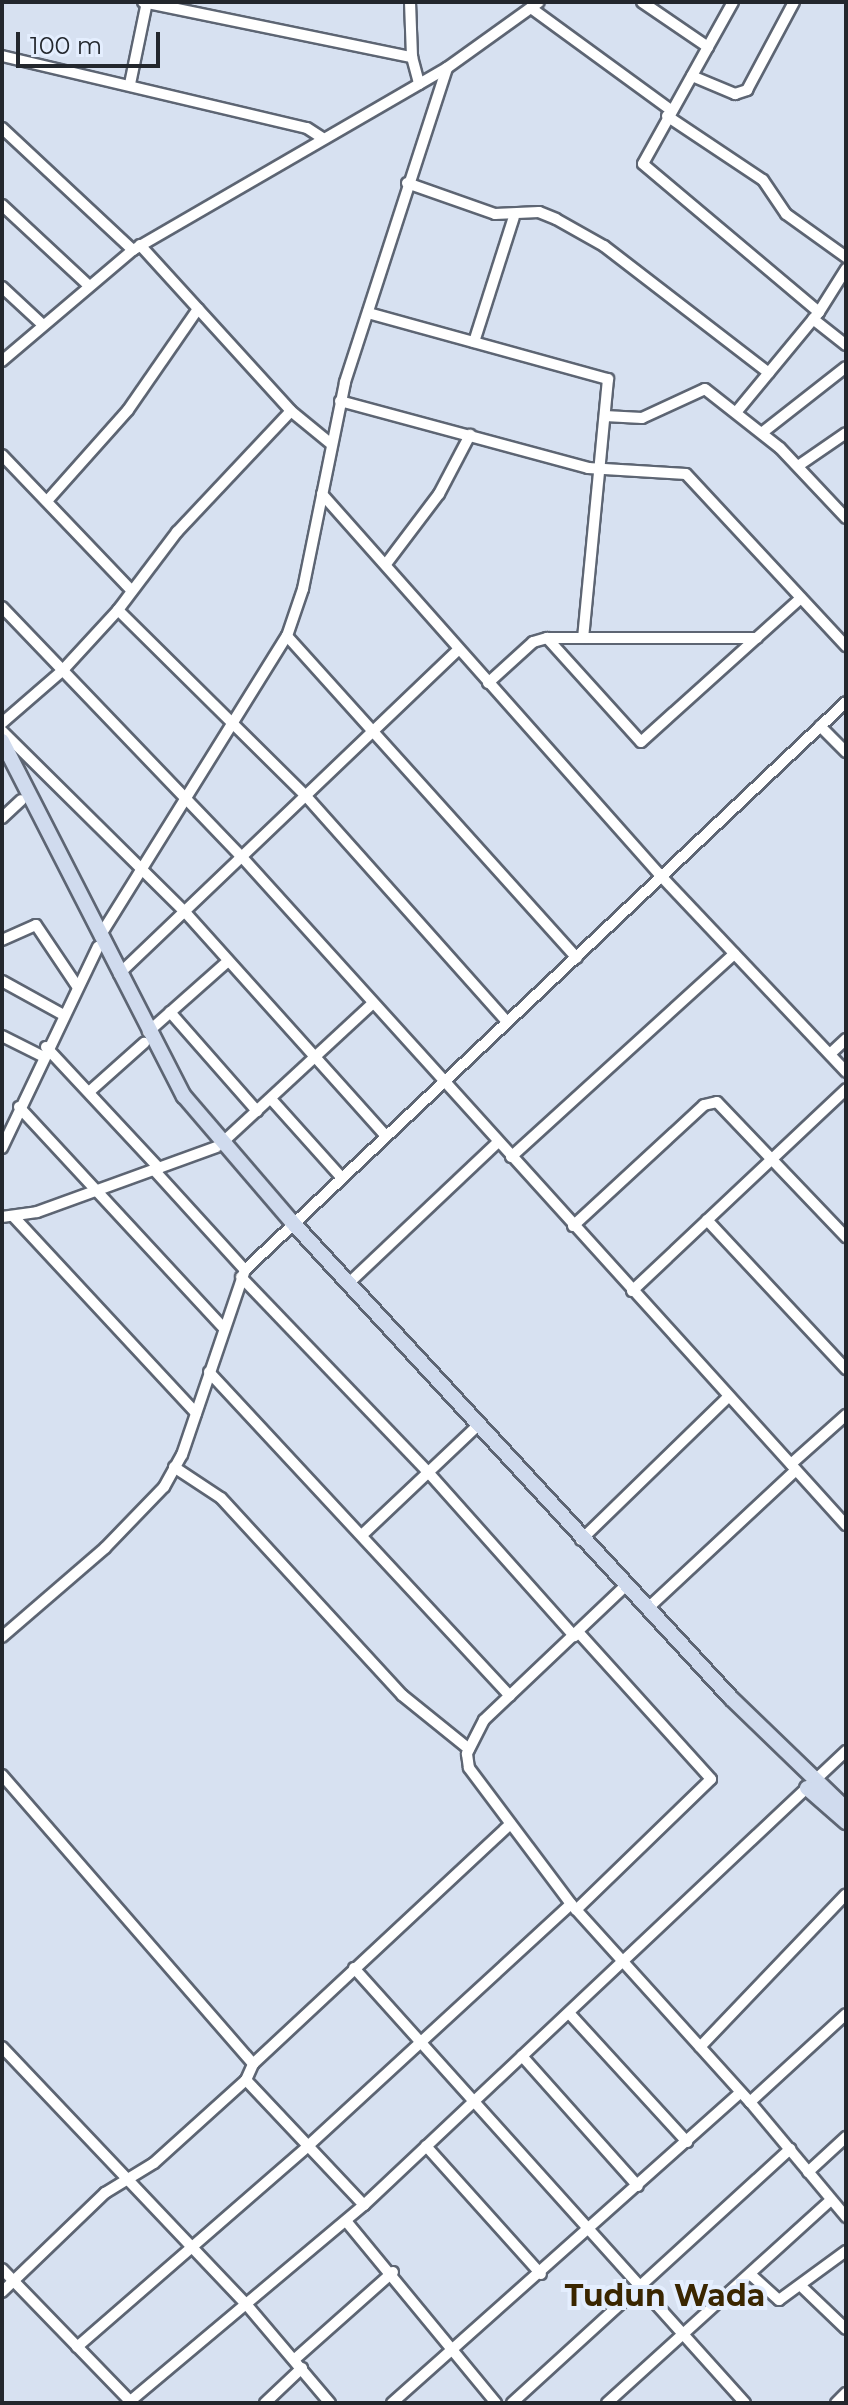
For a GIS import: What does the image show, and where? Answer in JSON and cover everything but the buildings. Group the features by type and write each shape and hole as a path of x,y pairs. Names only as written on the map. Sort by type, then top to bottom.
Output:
{"street":[{"path":"130,84 145,2 412,57"},
{"path":"410,2 412,57 419,84"},
{"path":"642,2 708,47"},
{"path":"733,2 643,164 816,315 846,345"},
{"path":"692,76 735,94 747,90 794,2"},
{"path":"2,361 88,285 137,247 321,137 447,68 535,5 669,113 763,180 786,214 846,257"},
{"path":"2,56 307,128 321,137"},
{"path":"2,1148 62,1014 139,869 287,636 303,589 340,401 407,183 447,68"},
{"path":"2,128 137,247 291,411 330,443"},
{"path":"407,183 514,217 539,212 604,246 769,373"},
{"path":"2,205 88,285"},
{"path":"474,342 514,217"},
{"path":"738,410 816,315 846,269"},
{"path":"2,287 43,325"},
{"path":"47,501 128,410 198,309"},
{"path":"368,313 608,379 583,638"},
{"path":"763,432 846,367"},
{"path":"605,416 642,418 705,389 738,410 763,432 846,518"},
{"path":"340,401 600,469 669,470 695,479 846,646"},
{"path":"2,723 62,671 118,610 177,532 291,411"},
{"path":"798,466 846,433"},
{"path":"386,564 424,517 470,435"},
{"path":"2,455 132,591"},
{"path":"322,494 660,875 846,1072"},
{"path":"547,638 641,742 801,598"},
{"path":"2,607 241,856 497,1143 846,1525"},
{"path":"118,610 305,795 507,1022"},
{"path":"287,636 577,958"},
{"path":"488,683 533,642 547,638 757,638"},
{"path":"119,974 458,650"},
{"path":"2,1637 136,1519 174,1467 196,1413 243,1273 846,702"},
{"path":"820,726 846,752"},
{"path":"2,731 185,912 386,1136"},
{"path":"2,741 146,1038"},
{"path":"2,759 21,800 119,974 168,1087 474,1429 648,1608 809,1784 846,1809"},
{"path":"4,812 21,800"},
{"path":"2,940 36,925 77,986"},
{"path":"511,1157 734,954"},
{"path":"89,1092 170,1012 228,961"},
{"path":"2,981 62,1014"},
{"path":"196,1413 5,1215 97,1192 220,1145 372,1004"},
{"path":"170,1012 257,1111"},
{"path":"2,1036 44,1052 89,1092 243,1273 711,1779 574,1907 420,2041 309,2145 77,2347"},
{"path":"830,1054 846,1039"},
{"path":"632,1291 846,1089"},
{"path":"271,1099 342,1178"},
{"path":"573,1226 708,1103 722,1105 846,1237"},
{"path":"19,1107 223,1327"},
{"path":"349,1283 497,1143"},
{"path":"707,1220 846,1369"},
{"path":"291,1225 349,1283 581,1540 621,1590 846,1822"},
{"path":"209,1372 510,1696"},
{"path":"581,1540 728,1397"},
{"path":"648,1608 846,1415"},
{"path":"362,1535 474,1429"},
{"path":"174,1467 221,1498 402,1695 469,1749"},
{"path":"621,1590 484,1720 469,1749 469,1768 574,1907 750,2102 846,2217"},
{"path":"2,2269 130,2402 364,2205 846,1751"},
{"path":"2,1775 253,2064"},
{"path":"2,2292 105,2193 154,2163 246,2080 253,2064 510,1824"},
{"path":"700,2047 846,1894"},
{"path":"354,1968 745,2403"},
{"path":"569,2013 687,2142"},
{"path":"750,2102 846,2014"},
{"path":"2,2047 246,2304 330,2403"},
{"path":"522,2056 638,2186"},
{"path":"246,2080 364,2205"},
{"path":"392,2403 591,2230 741,2092"},
{"path":"808,2172 846,2137"},
{"path":"426,2146 541,2274"},
{"path":"512,2403 790,2149"},
{"path":"607,2403 831,2200"},
{"path":"346,2221 393,2272 496,2403"},
{"path":"750,2274 773,2299 787,2297 846,2251"},
{"path":"265,2403 299,2364 393,2272"},
{"path":"801,2286 846,2329"},
{"path":"837,2403 846,2393"}],"district":[{"name":"Tudun Wada","path":"665,2296"}]}
